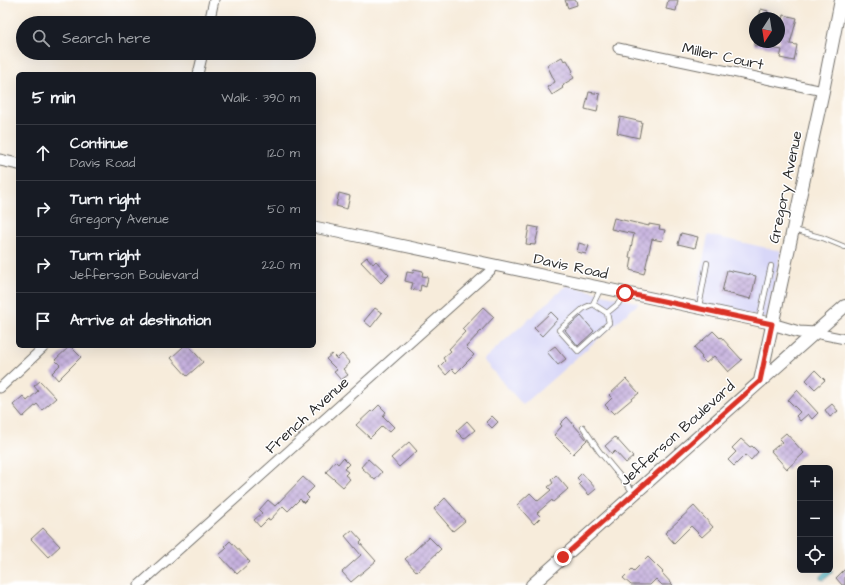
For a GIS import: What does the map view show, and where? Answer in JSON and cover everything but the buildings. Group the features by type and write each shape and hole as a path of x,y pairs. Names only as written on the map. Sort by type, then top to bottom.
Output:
{"main road":[{"name":"Gregory Avenue","path":"760,381 823,91 841,0"},
{"name":"Jefferson Boulevard","path":"532,585 845,306"}],"street":[{"path":"211,16 214,0"},
{"name":"Miller Court","path":"618,48 823,91"},
{"path":"198,72 201,60"},
{"path":"0,160 16,164"},
{"name":"Davis Road","path":"316,227 759,321 799,332 815,333 845,339"},
{"name":"French Avenue","path":"139,585 490,271 493,265"},
{"path":"0,388 44,348"}],"lane":[{"path":"792,229 823,238 845,247"},
{"path":"699,309 707,263"},
{"path":"759,321 771,266"},
{"path":"593,304 607,313 609,323 578,351 559,330 584,308 593,304 601,288"},
{"path":"607,313 618,304 625,293"},
{"path":"583,427 599,451 634,493"}],"shaded area":[{"path":"708,235 781,251 767,318 695,304"},
{"path":"567,285 639,303 523,405 483,360"}],"water":[{"path":"823,573 832,573 824,580 820,579 820,576"}],"route":[{"path":"563,557 760,381 772,324 625,293"}]}
